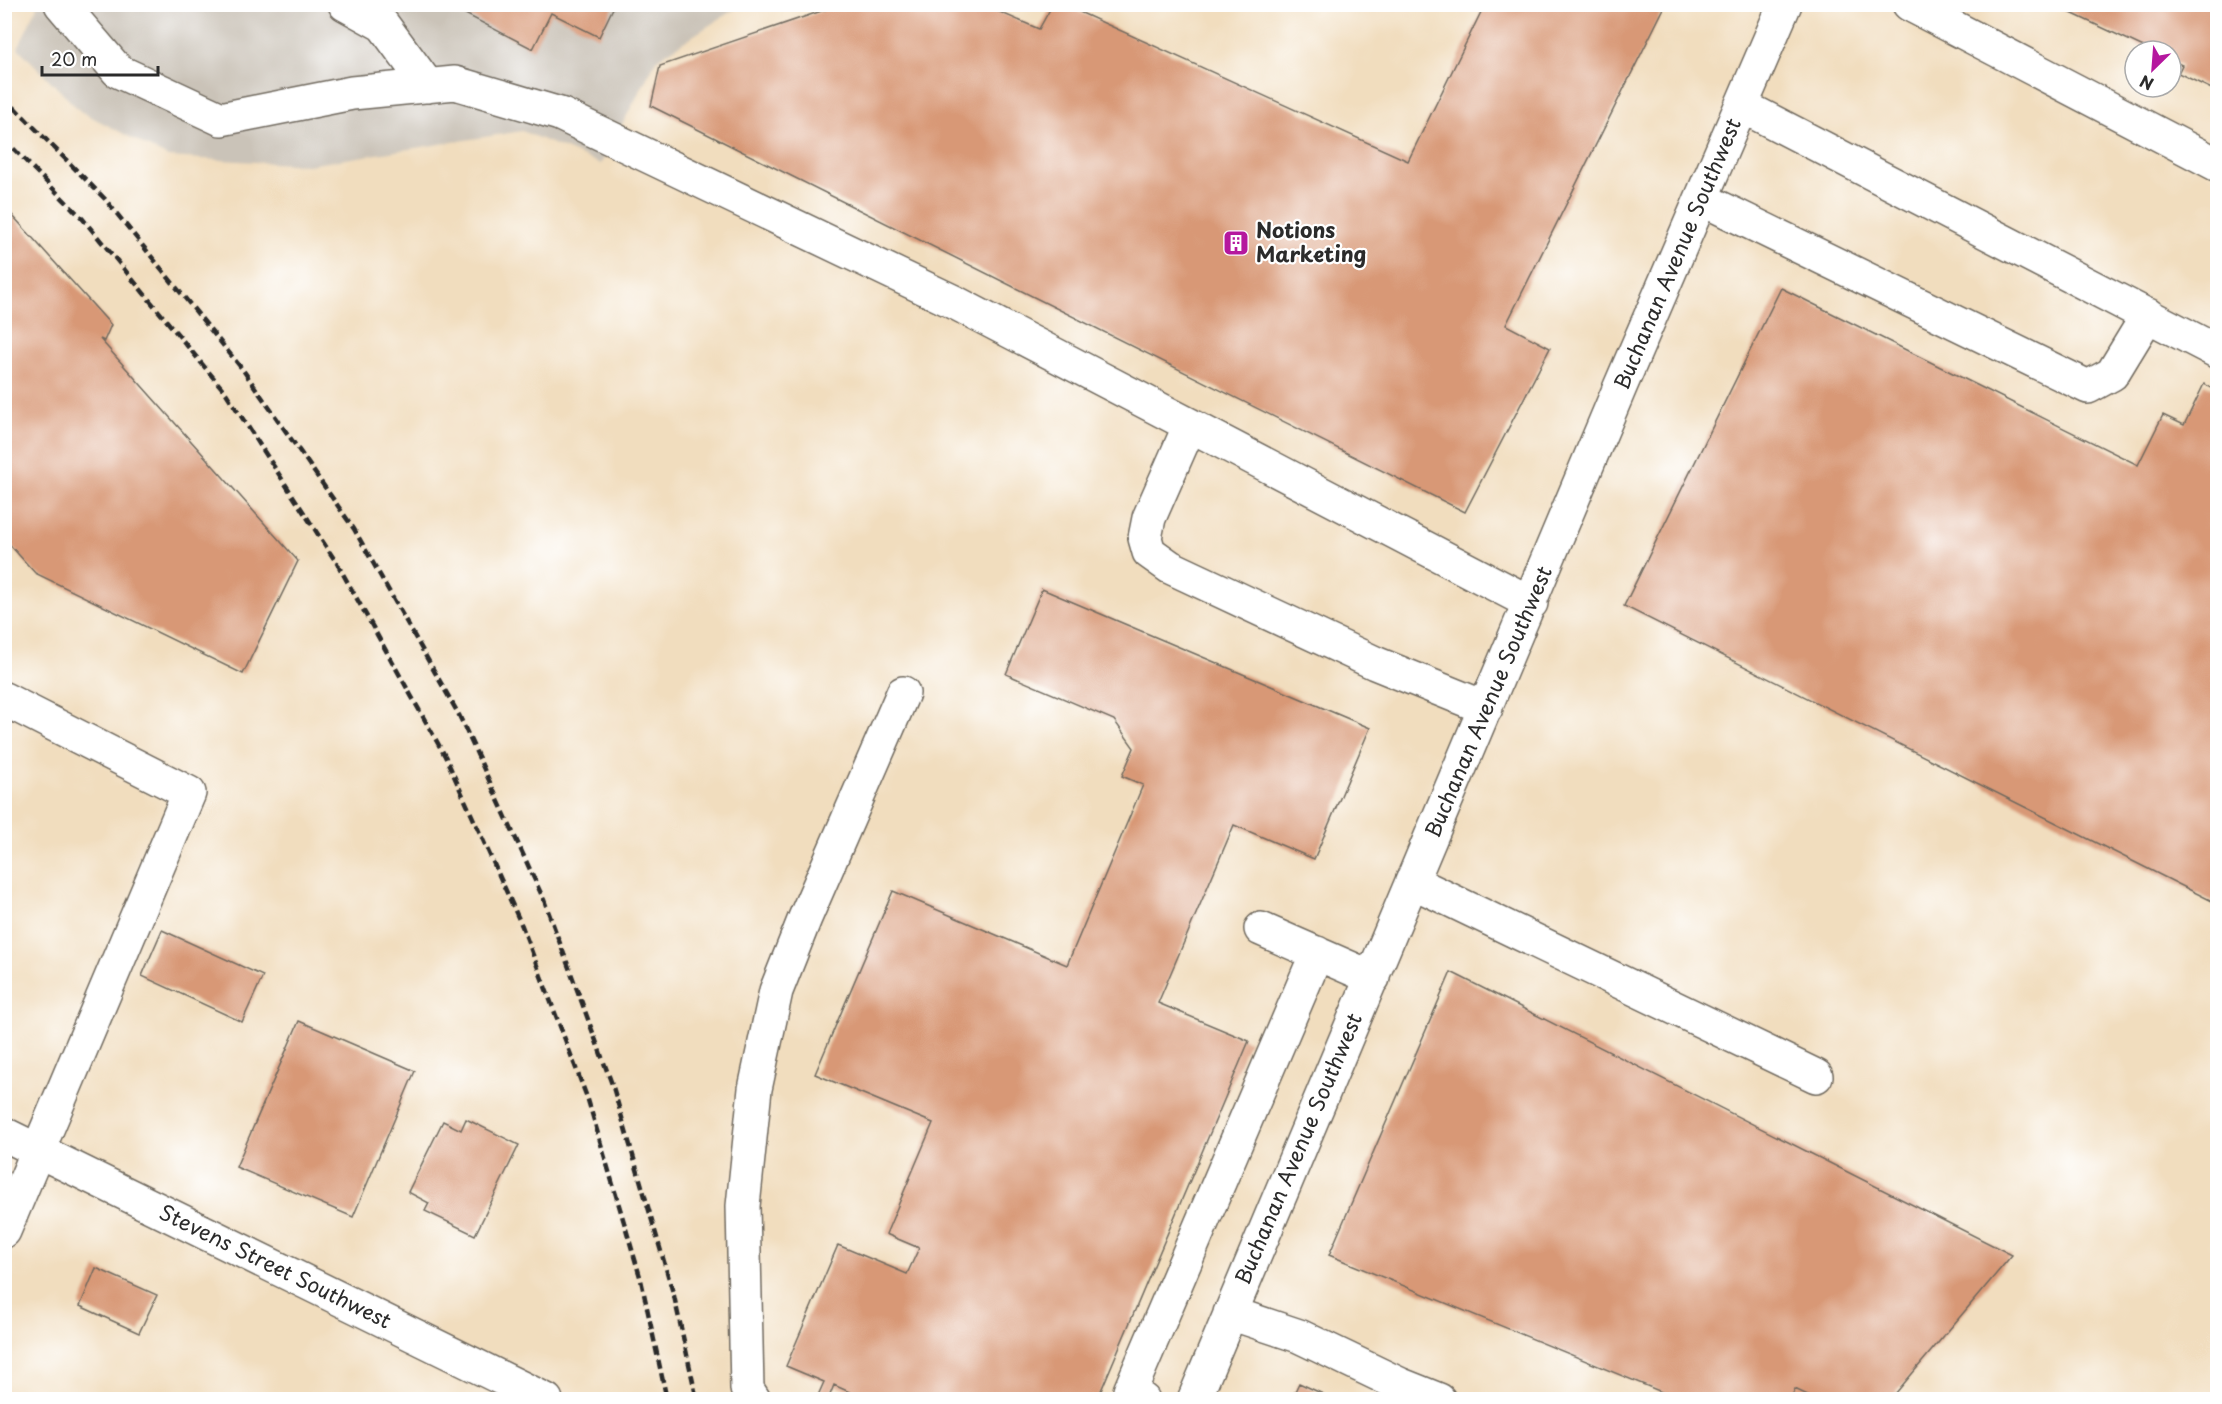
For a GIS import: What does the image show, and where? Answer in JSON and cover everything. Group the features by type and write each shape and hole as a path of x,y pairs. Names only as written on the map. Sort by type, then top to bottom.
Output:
{"street":[{"path":"61,4 118,71 221,119 352,93 456,83 560,114 954,302 1531,603"},
{"path":"345,4 383,25 428,86"},
{"name":"Buchanan Avenue Southwest","path":"1194,1400 1785,4"},
{"path":"1909,4 2217,165"},
{"path":"1742,106 2217,352"},
{"path":"1702,199 2088,387 2112,375 2148,315"},
{"path":"1190,425 1149,518 1145,538 1149,552 1170,567 1375,663 1486,708"},
{"path":"754,1400 747,1389 743,1206 755,1089 776,991 805,918 903,693"},
{"path":"4,699 189,793 4,1231"},
{"path":"1413,882 1816,1076"},
{"path":"1261,929 1373,978"},
{"path":"1143,1400 1130,1391 1317,953"},
{"name":"Stevens Street Southwest","path":"4,1134 546,1400"},
{"path":"1230,1313 1299,1336 1399,1384 1439,1400"}],"shaded area":[{"path":"38,5 741,5 657,59 601,164 522,131 308,165 168,157 80,111 18,48"}],"building":[{"path":"446,4 615,4 599,37 551,13 533,49"},
{"name":"Notions Marketing","path":"842,4 981,4 1039,29 1053,4 1062,4 1408,161 1485,4 1666,4 1506,325 1550,348 1465,512 651,106 660,66"},
{"path":"2054,5 2218,5 2218,92 2183,75 2183,39 2126,39"},
{"path":"4,206 111,325 104,341 100,339 298,561 243,674 35,573 10,545 4,543"},
{"path":"1781,288 2138,465 2163,415 2184,425 2204,384 2218,391 2218,904 1624,606"},
{"path":"1042,589 1370,728 1314,859 1234,825 1158,1003 1249,1041 1097,1400 854,1400 856,1395 834,1385 828,1400 816,1400 824,1382 786,1366 838,1245 907,1274 919,1248 886,1234 933,1123 815,1074 893,891 1067,965 1143,785 1122,776 1134,748 1114,720 1006,674"},
{"path":"162,930 263,976 242,1022 142,976"},
{"path":"1451,972 2012,1255 1890,1400 1818,1400 1795,1389 1790,1400 1681,1400 1329,1255"},
{"path":"299,1021 415,1071 353,1217 236,1167"},
{"path":"466,1119 519,1145 475,1235 425,1211 429,1203 408,1192 443,1121 461,1130"},
{"path":"96,1268 157,1295 139,1333 80,1306"},
{"path":"1299,1383 1336,1400 1291,1400"}],"railway":[{"path":"4,97 105,199 243,370 354,529 459,715 544,900 613,1087 674,1296 697,1400"},
{"path":"4,139 82,218 226,393 338,565 445,756 522,926 588,1100 641,1280 667,1400"}],"place":[{"name":"Notions Marketing","path":"1236,243"}]}
